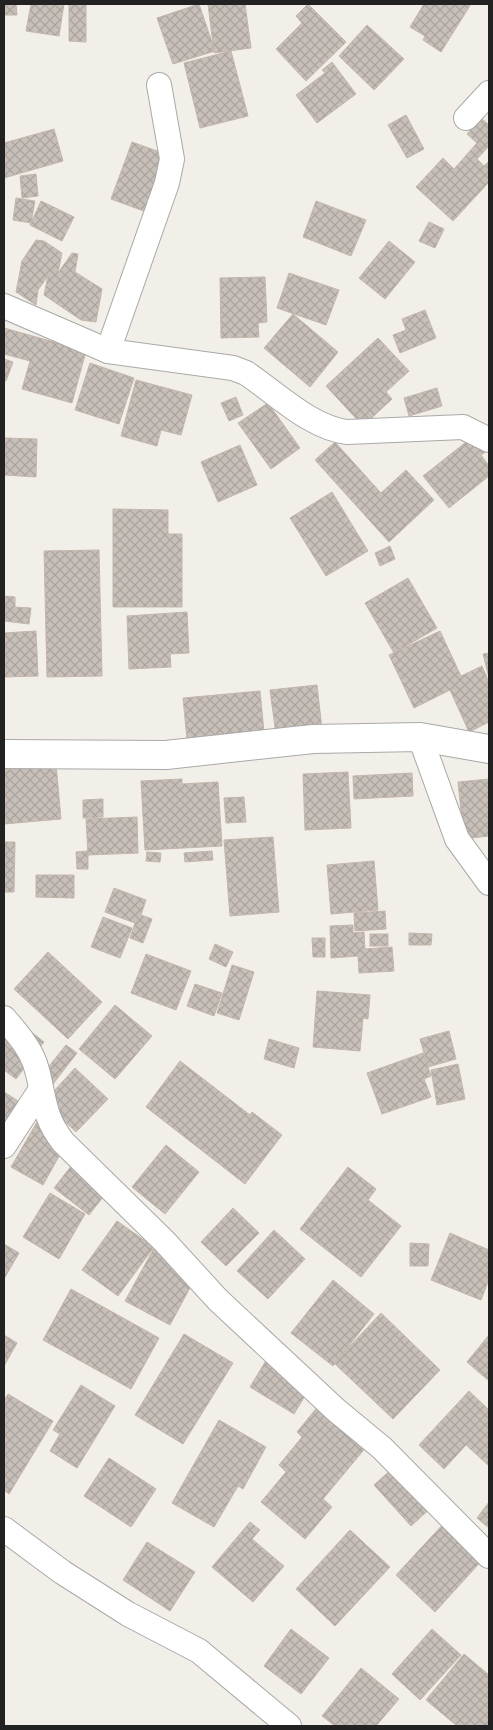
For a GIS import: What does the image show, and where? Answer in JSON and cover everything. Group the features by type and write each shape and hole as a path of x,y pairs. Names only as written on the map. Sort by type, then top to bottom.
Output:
{"street":[{"path":"108,351 167,183 172,159 159,85"},
{"path":"466,118 489,93"},
{"path":"4,306 108,351 233,368 246,373 317,423 332,430 347,432 463,428 489,440"},
{"path":"420,737 458,839 489,883"},
{"path":"4,754 166,755 313,740 420,737 489,749"},
{"path":"4,1018 28,1048 37,1069 45,1110 53,1129 63,1142 165,1242 218,1300 336,1410 382,1448 489,1556"},
{"path":"4,1146 41,1089"},
{"path":"4,1529 62,1572 128,1614 199,1651 289,1726"}],"building":[{"path":"4,4 16,4 17,15 4,15"},
{"path":"31,4 64,4 59,36 26,31"},
{"path":"69,4 86,4 86,42 69,41"},
{"path":"199,4 215,51 173,64 157,18"},
{"path":"208,4 245,4 251,48 214,53"},
{"path":"308,4 346,42 306,81 276,49 302,23 296,16"},
{"path":"424,4 471,4 441,52 423,40 425,36 410,27"},
{"path":"367,25 404,59 374,90 339,56"},
{"path":"231,51 248,116 200,128 184,63"},
{"path":"332,62 356,94 317,123 296,95 325,73 322,70"},
{"path":"406,115 424,149 407,158 388,125"},
{"path":"481,118 489,125 489,146 477,159 484,166 489,161 489,182 453,221 416,187 443,158 454,169 477,143 467,134"},
{"path":"54,129 63,161 4,178 4,143"},
{"path":"132,142 171,156 149,213 111,199"},
{"path":"36,174 38,196 22,198 20,176"},
{"path":"16,198 35,201 31,223 13,220"},
{"path":"41,201 74,217 62,241 30,225"},
{"path":"316,201 366,220 351,256 303,237"},
{"path":"429,222 444,229 435,248 419,241"},
{"path":"36,240 44,241 62,253 58,273 72,253 78,254 75,272 102,289 96,322 81,320 44,295 48,276 38,290 36,305 16,292 22,261"},
{"path":"389,241 415,262 385,299 359,278"},
{"path":"289,273 339,290 326,325 277,308"},
{"path":"265,277 267,322 258,323 259,337 221,338 220,278"},
{"path":"425,310 436,338 400,353 393,335 406,330 402,319"},
{"path":"293,314 338,352 310,387 264,348"},
{"path":"4,328 86,351 72,403 22,389 30,361 4,354"},
{"path":"378,338 409,371 386,392 392,399 363,426 326,386"},
{"path":"4,359 13,362 6,381 4,380"},
{"path":"90,363 134,378 119,424 75,410"},
{"path":"136,380 192,395 181,435 161,430 157,446 121,436"},
{"path":"437,388 442,406 409,416 404,398"},
{"path":"236,397 243,415 229,421 221,403"},
{"path":"268,403 300,448 271,469 238,423"},
{"path":"475,435 487,451 481,455 489,466 489,476 449,508 423,476"},
{"path":"4,438 37,439 36,477 4,475"},
{"path":"335,442 381,493 406,470 434,500 389,542 315,460"},
{"path":"240,445 257,485 218,502 201,462"},
{"path":"332,492 368,551 326,576 290,518"},
{"path":"113,509 168,510 168,534 182,534 182,607 113,607"},
{"path":"390,546 395,559 380,566 375,553"},
{"path":"99,550 102,676 47,677 44,551"},
{"path":"408,578 437,628 394,653 365,603"},
{"path":"4,596 15,597 15,607 31,608 29,624 4,621"},
{"path":"187,612 189,653 170,654 171,667 129,669 127,616"},
{"path":"36,631 38,676 4,677 4,633"},
{"path":"440,631 461,676 482,666 489,682 489,722 469,732 450,690 414,708 389,655"},
{"path":"489,653 489,678 483,654"},
{"path":"317,685 322,729 276,735 270,690"},
{"path":"260,691 264,732 187,739 183,698"},
{"path":"56,764 61,819 4,824 4,770"},
{"path":"348,772 351,828 305,830 303,774"},
{"path":"412,773 413,796 354,799 353,776"},
{"path":"182,779 182,784 218,782 222,846 145,850 141,781"},
{"path":"489,779 489,836 464,839 458,782"},
{"path":"244,797 246,822 226,823 224,798"},
{"path":"103,799 103,817 83,818 83,800"},
{"path":"137,817 138,853 88,855 86,819"},
{"path":"273,837 279,912 230,916 224,840"},
{"path":"4,842 15,842 14,892 4,892"},
{"path":"88,851 88,869 77,869 76,852"},
{"path":"212,851 213,860 185,862 184,853"},
{"path":"147,852 161,853 160,862 146,861"},
{"path":"374,861 378,910 331,914 327,865"},
{"path":"36,875 74,875 74,898 36,897"},
{"path":"114,888 146,900 141,915 152,919 143,943 130,938 135,923 105,912"},
{"path":"385,911 386,929 355,931 354,913"},
{"path":"103,917 132,928 120,958 91,947"},
{"path":"353,925 353,933 364,932 365,949 392,947 394,971 359,973 358,956 331,958 330,926"},
{"path":"409,933 432,934 431,945 409,945"},
{"path":"370,934 388,934 388,946 370,946"},
{"path":"312,938 325,938 325,957 313,957"},
{"path":"215,944 233,952 226,967 209,959"},
{"path":"48,952 102,1002 68,1039 14,989"},
{"path":"146,954 191,971 176,1010 131,993"},
{"path":"232,965 254,972 239,1020 217,1013"},
{"path":"195,984 222,993 214,1016 187,1006"},
{"path":"317,991 370,995 368,1019 363,1018 360,1051 313,1047"},
{"path":"115,1005 152,1036 115,1079 79,1049"},
{"path":"11,1016 44,1042 16,1079 4,1070 4,1026"},
{"path":"449,1031 456,1059 428,1067 420,1039"},
{"path":"269,1039 299,1048 294,1068 264,1059"},
{"path":"66,1045 77,1053 53,1084 42,1075"},
{"path":"423,1053 431,1076 424,1079 431,1097 382,1114 367,1073"},
{"path":"180,1061 250,1115 252,1112 282,1135 245,1184 146,1107"},
{"path":"458,1064 465,1099 437,1105 431,1070"},
{"path":"75,1068 108,1099 76,1132 44,1102"},
{"path":"4,1092 26,1106 4,1143"},
{"path":"37,1122 68,1140 43,1185 11,1167"},
{"path":"166,1145 199,1172 165,1214 132,1187"},
{"path":"79,1156 114,1183 89,1215 54,1188"},
{"path":"348,1167 376,1189 368,1200 401,1226 361,1277 300,1229"},
{"path":"50,1193 85,1214 59,1259 23,1237"},
{"path":"233,1208 259,1233 226,1266 201,1242"},
{"path":"117,1221 154,1247 118,1296 82,1270"},
{"path":"274,1230 305,1259 268,1299 237,1271"},
{"path":"450,1233 489,1250 489,1279 481,1300 431,1280"},
{"path":"410,1243 429,1244 428,1266 410,1266"},
{"path":"4,1244 19,1253 4,1279"},
{"path":"154,1248 199,1271 170,1325 125,1301"},
{"path":"333,1280 374,1314 333,1366 291,1333"},
{"path":"71,1289 159,1338 131,1389 43,1340"},
{"path":"381,1313 440,1370 393,1419 334,1363"},
{"path":"184,1334 233,1363 183,1444 135,1415"},
{"path":"4,1335 17,1343 4,1366"},
{"path":"489,1335 489,1381 467,1362"},
{"path":"273,1349 317,1376 294,1414 250,1387"},
{"path":"81,1385 115,1406 77,1468 50,1451 60,1434 53,1430"},
{"path":"469,1391 489,1410 489,1466 466,1445 444,1469 419,1445"},
{"path":"8,1394 53,1421 9,1494 4,1490 4,1401"},
{"path":"328,1394 377,1434 323,1499 332,1507 305,1539 261,1502 286,1472 279,1465 302,1437 297,1432"},
{"path":"219,1420 266,1447 243,1489 238,1486 214,1527 172,1503"},
{"path":"405,1457 442,1498 411,1526 374,1485"},
{"path":"109,1458 156,1489 131,1527 84,1496"},
{"path":"489,1502 489,1528 477,1518"},
{"path":"447,1520 486,1556 435,1612 396,1575"},
{"path":"250,1522 260,1530 252,1539 284,1566 253,1602 212,1567"},
{"path":"350,1530 390,1567 335,1626 296,1589"},
{"path":"147,1542 195,1572 170,1611 123,1580"},
{"path":"291,1629 329,1658 301,1694 264,1666"},
{"path":"432,1629 461,1655 420,1700 392,1674"},
{"path":"464,1654 489,1675 489,1726 457,1726 426,1700"},
{"path":"361,1668 399,1699 376,1726 335,1726 322,1716"}]}
